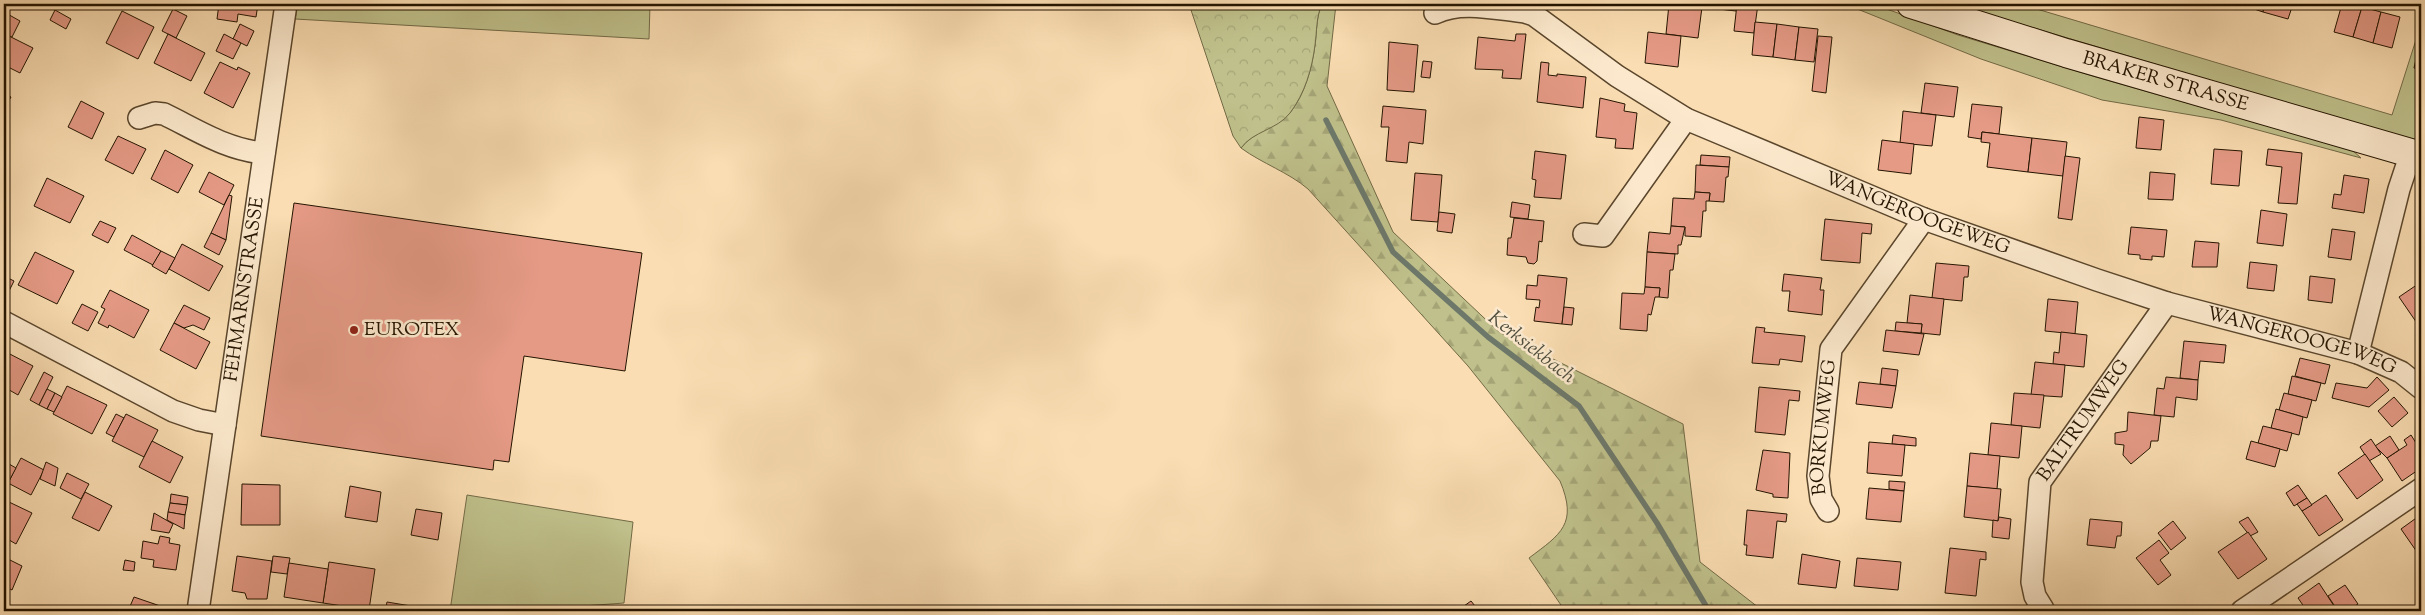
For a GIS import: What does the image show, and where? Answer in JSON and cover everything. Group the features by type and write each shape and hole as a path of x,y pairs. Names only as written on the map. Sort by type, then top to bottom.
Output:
{"main road":[{"name":"BRAKER STRASSE","path":"1911,4 2028,42 2416,154"}],"street":[{"name":"FEHMARNSTRASSE","path":"198,611 286,4"},
{"name":"WANGEROOGEWEG","path":"1435,13 1452,6 1462,5 1525,12 1534,15 1624,80 1686,119 1924,219 2167,303 2358,353 2401,372 2421,388"},
{"path":"139,118 155,113 164,114 228,146 245,151 264,153"},
{"path":"1584,234 1603,236 1686,119"},
{"path":"2358,353 2399,190 2416,154"},
{"name":"BORKUMWEG","path":"1828,512 1819,494 1818,476 1831,349 1924,219"},
{"name":"BALTRUMWEG","path":"2043,609 2035,596 2032,574 2040,482 2167,303"},
{"path":"4,322 173,411 199,420 225,425"},
{"path":"2242,611 2421,489"}],"green space":[{"path":"298,4 650,4 649,39 295,19"},
{"path":"1189,4 1322,4 1312,63 1300,97 1285,119 1252,138 1241,148 1233,136"},
{"path":"1322,4 1336,4 1327,86 1393,232 1499,332 1683,424 1700,562 1763,611 1565,611 1529,558 1558,534 1567,518 1565,496 1560,481 1468,366 1308,189 1241,148 1252,137 1285,118 1300,98 1312,63"},
{"path":"1845,4 1873,4 1958,35 2096,77 2352,150 2361,158 2221,120 2102,100 1981,59"},
{"path":"1953,4 2020,4 2392,115 2421,24 2421,143"},
{"path":"467,495 633,522 624,603 583,606 579,611 450,611"}],"building":[{"path":"219,4 258,4 256,17 238,14 237,22 217,19"},
{"path":"1669,4 1702,7 1698,38 1666,34"},
{"path":"1686,4 1719,4 1719,9"},
{"path":"1719,4 1727,4 1727,10 1719,9"},
{"path":"1727,4 1737,4 1736,11 1727,10"},
{"path":"1737,4 1758,4 1754,33 1734,31"},
{"path":"2239,4 2265,4 2263,12"},
{"path":"2265,4 2293,4 2288,19 2263,12"},
{"path":"2342,4 2362,7 2353,37 2334,32"},
{"path":"2362,7 2381,12 2373,43 2353,37"},
{"path":"173,9 187,16 176,38 162,31"},
{"path":"55,10 71,19 66,29 50,20"},
{"path":"122,11 154,27 138,59 106,43"},
{"path":"4,12 20,21 12,37 4,35"},
{"path":"2381,12 2400,17 2392,48 2373,43"},
{"path":"1755,22 1777,24 1773,57 1752,55"},
{"path":"240,24 254,31 247,46 233,39"},
{"path":"1777,24 1799,27 1795,60 1773,57"},
{"path":"1799,27 1818,29 1814,62 1795,60"},
{"path":"1648,32 1681,36 1678,67 1645,63"},
{"path":"168,34 205,53 191,81 154,63"},
{"path":"224,34 241,43 233,59 216,51"},
{"path":"1516,34 1526,34 1521,79 1502,78 1503,70 1475,69 1478,37 1515,41"},
{"path":"7,35 33,48 20,73 4,65 4,41"},
{"path":"1818,36 1832,37 1826,93 1812,91"},
{"path":"1389,42 1418,45 1414,92 1387,90"},
{"path":"2418,50 2421,51 2421,70 2414,68"},
{"path":"1423,61 1432,62 1430,78 1421,77"},
{"path":"220,62 237,70 238,67 250,73 233,108 204,93"},
{"path":"1541,62 1549,63 1548,75 1586,77 1583,108 1537,102"},
{"path":"1925,83 1958,87 1954,117 1921,113"},
{"path":"4,94 11,97 4,109"},
{"path":"1600,98 1625,104 1624,111 1637,113 1633,149 1615,148 1616,139 1596,137"},
{"path":"81,101 104,113 92,139 68,127"},
{"path":"1972,104 2002,107 1999,134 1982,132 1981,139 1968,137"},
{"path":"1383,106 1426,110 1423,144 1409,142 1407,163 1386,161 1389,127 1381,127"},
{"path":"1903,111 1936,115 1932,146 1900,143"},
{"path":"2139,117 2164,120 2161,150 2136,148"},
{"path":"1982,132 2032,138 2028,172 1987,167 1990,143 1981,142"},
{"path":"118,136 146,149 133,174 105,160"},
{"path":"2032,138 2067,142 2063,176 2028,172"},
{"path":"1882,140 1914,144 1911,174 1878,170"},
{"path":"2214,149 2242,151 2239,186 2211,184"},
{"path":"2268,149 2302,153 2297,204 2278,203 2282,167 2266,165"},
{"path":"165,150 193,165 178,193 151,179"},
{"path":"1535,151 1566,155 1561,199 1534,197 1536,180 1532,179"},
{"path":"1701,155 1730,157 1729,167 1700,165"},
{"path":"2065,156 2080,158 2072,220 2058,218"},
{"path":"1696,165 1729,167 1728,177 1726,177 1724,202 1709,201 1710,193 1695,192"},
{"path":"209,172 234,185 224,205 199,192"},
{"path":"2150,172 2175,174 2173,200 2148,199"},
{"path":"1415,173 1442,175 1438,222 1411,220"},
{"path":"2344,175 2369,179 2364,213 2332,208 2334,194 2341,195"},
{"path":"47,178 84,196 70,223 34,206"},
{"path":"1695,192 1710,193 1709,201 1706,201 1706,211 1703,211 1701,237 1685,236 1685,227 1671,226 1673,198 1694,199"},
{"path":"229,195 232,196 226,240 211,233"},
{"path":"1512,202 1530,205 1528,219 1510,217"},
{"path":"294,203 642,253 625,371 524,356 509,462 494,460 493,470 261,436"},
{"path":"2261,210 2287,214 2283,246 2257,243"},
{"path":"1439,212 1455,214 1452,233 1437,231"},
{"path":"1514,218 1544,221 1542,242 1539,241 1537,261 1534,264 1528,263 1526,257 1507,255 1508,238 1511,238"},
{"path":"1825,219 1872,224 1871,234 1862,233 1860,263 1821,260"},
{"path":"100,221 116,228 108,243 92,235"},
{"path":"1671,226 1685,227 1681,245 1678,245 1678,254 1647,252 1649,232 1670,234"},
{"path":"2131,227 2167,230 2164,257 2152,256 2152,260 2140,259 2140,255 2128,254"},
{"path":"2332,229 2355,232 2351,260 2328,257"},
{"path":"211,233 226,240 219,255 204,247"},
{"path":"132,235 161,251 153,265 124,250"},
{"path":"2195,241 2219,243 2217,267 2192,267"},
{"path":"182,244 223,266 209,291 169,269"},
{"path":"161,251 175,258 166,274 152,266"},
{"path":"35,252 74,271 57,304 18,285"},
{"path":"1647,252 1675,254 1673,270 1670,270 1668,298 1659,297 1660,288 1645,287"},
{"path":"2250,262 2277,265 2274,291 2247,288"},
{"path":"1936,263 1969,266 1968,277 1964,277 1962,301 1932,298"},
{"path":"1784,274 1822,278 1820,290 1824,290 1822,315 1788,311 1790,291 1782,291"},
{"path":"1538,275 1567,278 1562,324 1534,321 1536,307 1539,308 1540,300 1526,299 1527,285 1537,286"},
{"path":"4,276 14,281 5,299 4,299"},
{"path":"2310,276 2335,279 2332,303 2308,300"},
{"path":"2421,282 2421,329 2399,297"},
{"path":"1645,287 1660,288 1659,297 1655,297 1651,315 1648,314 1647,331 1620,329 1622,293 1644,294"},
{"path":"110,290 149,310 134,338 109,325 108,328 98,323 105,309 101,307"},
{"path":"1910,295 1944,299 1940,335 1921,333 1922,324 1907,323"},
{"path":"2048,299 2078,302 2075,334 2045,331"},
{"path":"82,304 98,312 88,331 72,323"},
{"path":"184,305 210,318 204,330 193,325 184,328 174,323"},
{"path":"1564,307 1574,308 1572,325 1562,324"},
{"path":"1896,322 1922,324 1921,333 1895,331"},
{"path":"174,323 210,342 196,369 160,350"},
{"path":"1756,327 1765,328 1764,332 1805,336 1802,362 1780,359 1779,365 1752,363"},
{"path":"1886,330 1924,334 1919,355 1883,351"},
{"path":"2061,332 2087,335 2084,367 2053,364 2054,352 2059,353"},
{"path":"2184,341 2226,345 2224,363 2200,361 2198,380 2180,378"},
{"path":"4,351 33,366 18,395 4,387"},
{"path":"2300,358 2330,365 2325,384 2295,376"},
{"path":"2035,362 2065,365 2062,397 2031,395"},
{"path":"1882,368 1898,370 1896,386 1880,384"},
{"path":"44,372 53,377 39,405 30,400"},
{"path":"2292,376 2321,383 2316,401 2288,394"},
{"path":"2166,377 2198,380 2197,400 2176,397 2174,417 2154,415 2157,388 2164,389"},
{"path":"2377,377 2389,390 2369,407 2332,398 2336,383 2367,388"},
{"path":"1859,382 1896,386 1892,408 1856,404"},
{"path":"67,386 107,405 92,434 53,414"},
{"path":"1759,387 1800,391 1799,401 1789,400 1785,435 1755,432"},
{"path":"47,389 55,393 47,409 39,405"},
{"path":"55,393 62,397 54,412 47,409"},
{"path":"2014,393 2044,395 2040,428 2011,425"},
{"path":"2284,393 2312,400 2307,418 2279,410"},
{"path":"2394,397 2408,413 2392,427 2378,411"},
{"path":"2276,409 2303,417 2299,435 2271,428"},
{"path":"2128,412 2161,416 2158,441 2151,441 2150,448 2131,464 2123,455 2124,445 2115,444 2115,433 2127,431"},
{"path":"116,414 124,418 114,437 106,433"},
{"path":"126,414 158,430 144,457 112,441"},
{"path":"1991,423 2022,426 2019,458 1988,455"},
{"path":"2263,426 2292,433 2287,451 2258,443"},
{"path":"1893,435 1916,438 1916,446 1892,444"},
{"path":"2411,435 2421,451 2421,468 2402,481 2387,458 2407,445 2404,440"},
{"path":"2390,436 2399,450 2387,458 2375,446"},
{"path":"2371,439 2381,454 2369,461 2360,447"},
{"path":"152,441 183,457 170,483 139,467"},
{"path":"2251,441 2280,449 2275,467 2246,459"},
{"path":"1869,442 1905,445 1902,476 1867,473"},
{"path":"1763,450 1790,453 1788,498 1773,497 1773,494 1756,490"},
{"path":"1970,453 2000,456 1997,489 1967,486"},
{"path":"2365,454 2383,480 2357,499 2338,473"},
{"path":"21,458 44,470 31,495 8,483"},
{"path":"46,462 58,468 55,486 40,479"},
{"path":"9,464 16,468 8,483 4,481 4,474"},
{"path":"67,473 89,484 81,499 60,488"},
{"path":"1889,481 1905,482 1904,491 1889,489"},
{"path":"242,484 280,485 280,525 241,525"},
{"path":"2298,485 2307,498 2294,506 2286,493"},
{"path":"350,486 381,492 377,522 345,517"},
{"path":"1967,486 2001,489 1998,521 1964,517"},
{"path":"1869,488 1904,491 1901,522 1866,519"},
{"path":"85,492 112,506 99,531 72,518"},
{"path":"171,494 188,497 187,505 170,503"},
{"path":"2326,495 2343,520 2319,536 2302,511"},
{"path":"2307,498 2312,505 2302,511 2297,504"},
{"path":"9,502 32,513 16,544 4,537 4,513"},
{"path":"170,503 187,505 185,515 168,512"},
{"path":"416,509 442,513 438,540 411,535"},
{"path":"1747,510 1787,514 1786,522 1777,521 1773,558 1746,555 1747,545 1744,545"},
{"path":"168,512 185,515 184,529 167,520"},
{"path":"154,513 173,524 169,533 151,530"},
{"path":"2419,516 2421,519 2421,553 2419,555 2401,529"},
{"path":"1999,517 2011,519 2009,539 1992,537 1993,520 1998,521"},
{"path":"2248,517 2258,532 2250,536 2239,522"},
{"path":"2090,519 2122,522 2121,536 2117,536 2115,548 2087,545"},
{"path":"2173,521 2186,538 2171,550 2158,533"},
{"path":"2248,532 2267,559 2238,579 2218,552"},
{"path":"160,536 170,538 169,543 180,545 176,570 153,567 154,560 141,558 143,541 158,544"},
{"path":"2159,540 2169,553 2160,560 2171,575 2158,585 2136,558"},
{"path":"1950,548 1986,552 1986,560 1980,559 1976,596 1945,593"},
{"path":"1802,554 1840,561 1836,588 1798,584"},
{"path":"237,556 272,561 267,599 247,599 245,593 232,591"},
{"path":"273,556 290,558 287,574 271,572"},
{"path":"4,557 22,566 12,590 4,586"},
{"path":"1857,558 1901,562 1898,590 1854,586"},
{"path":"125,560 135,562 134,571 123,570"},
{"path":"329,562 375,569 369,610 323,603"},
{"path":"289,563 328,569 323,603 284,597"},
{"path":"2319,583 2336,609 2333,611 2307,611 2298,598"},
{"path":"2345,585 2358,604 2347,611 2338,611 2328,596"},
{"path":"134,597 169,609 168,611 128,611"},
{"path":"1471,601 1479,611 1457,611"},
{"path":"387,602 429,609 429,611 385,611"},
{"path":"1531,605 1537,611 1523,611"},
{"path":"350,607 368,610 368,611 349,611"}],"waterway":[{"name":"Kerksiekbach","path":"1326,120 1393,252 1488,337 1579,406 1657,523 1709,611"}],"place":[{"name":"EUROTEX","path":"354,330"}]}
